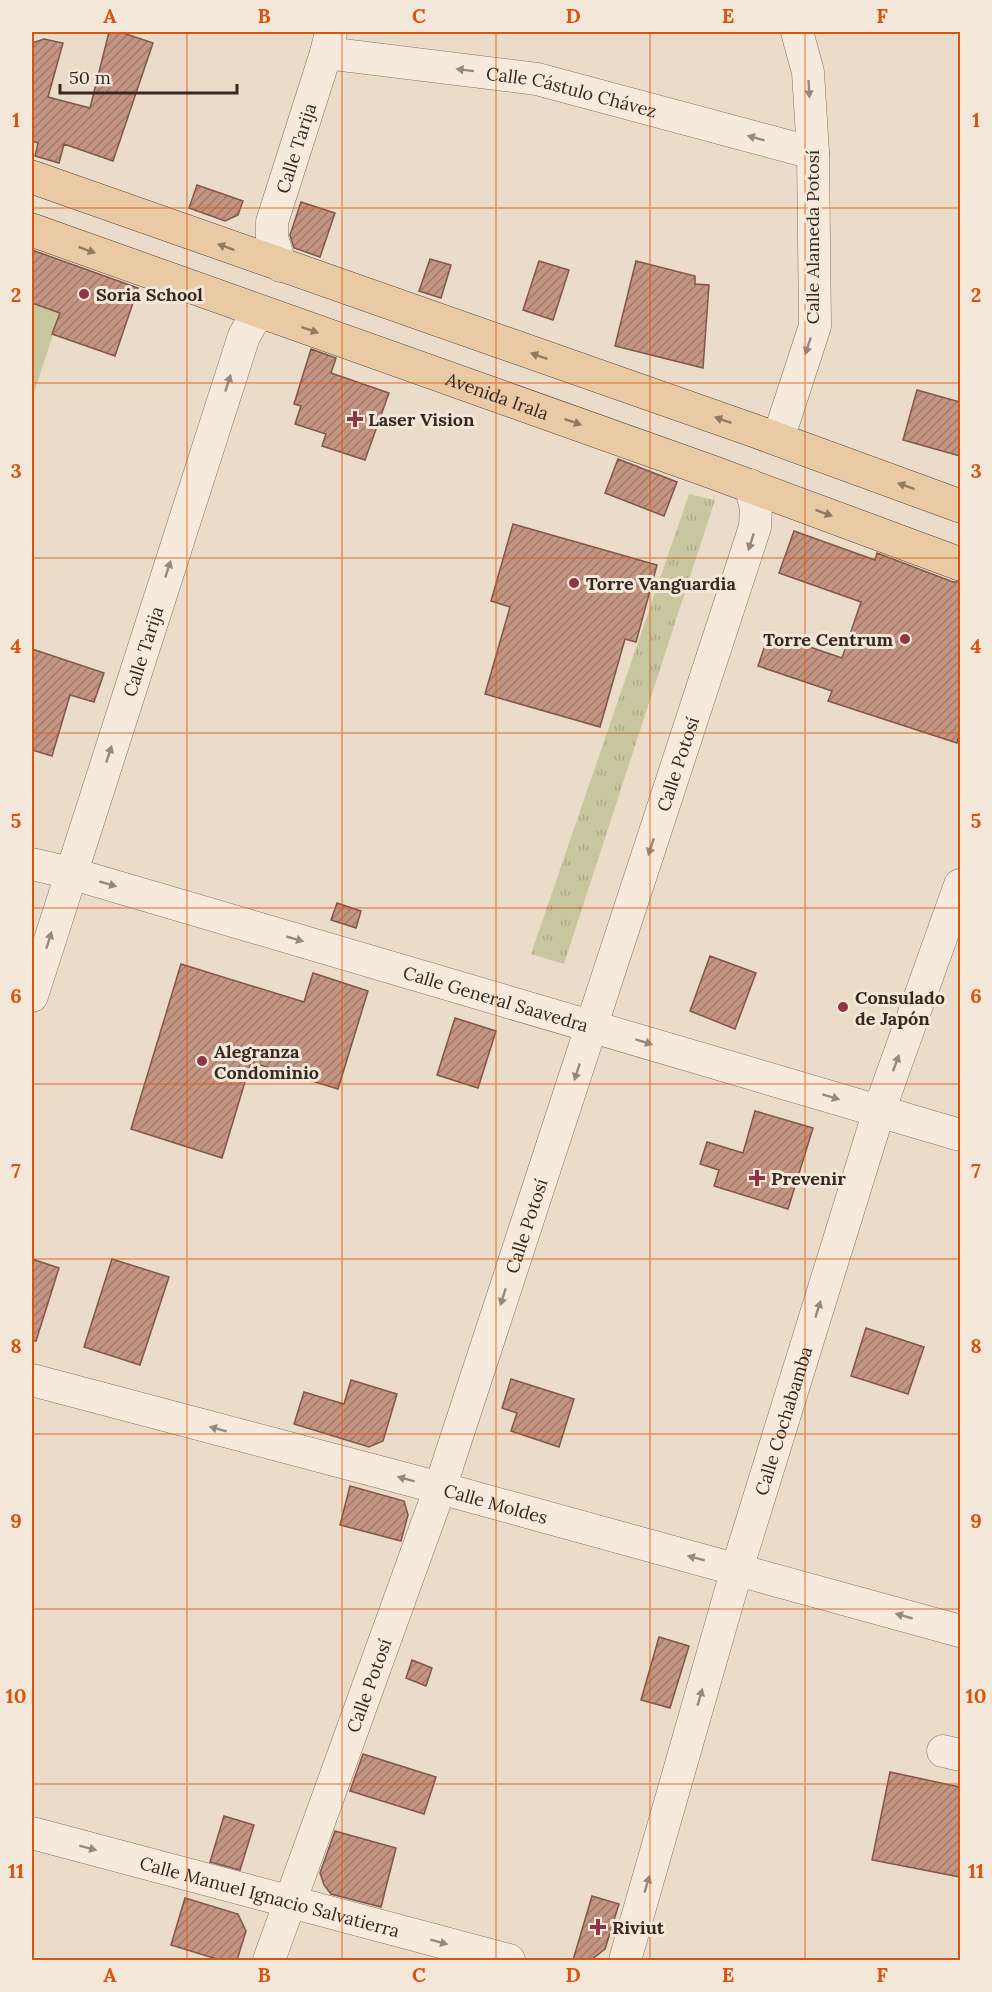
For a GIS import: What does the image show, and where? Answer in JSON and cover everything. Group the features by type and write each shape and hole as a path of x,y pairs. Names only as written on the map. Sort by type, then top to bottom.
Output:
{"main road":[{"path":"32,177 778,439 960,506"},
{"name":"Avenida Irala","path":"32,230 750,485 960,564"}],"street":[{"name":"Calle Alameda Potosí","path":"778,439 815,326 813,153 808,72 797,32"},
{"name":"Calle Cástulo Chávez","path":"328,42 537,79 813,153"},
{"name":"Calle Tarija","path":"281,266 272,238 272,222 328,42"},
{"name":"Calle Tarija","path":"32,996 244,336 252,322 262,313"},
{"name":"Calle Potosí","path":"269,1960 440,1488 755,527 756,508 750,485"},
{"name":"Calle General Saavedra","path":"32,864 70,873 960,1135"},
{"name":"Calle Cochabamba","path":"625,1960 737,1569 879,1112 960,885"},
{"name":"Calle Moldes","path":"32,1380 440,1488 960,1631"},
{"name":"Calle Manuel Ignacio Salvatierra","path":"32,1833 509,1960"}],"green space":[{"path":"32,303 60,313 34,393 32,392"},
{"path":"689,494 715,500 564,964 531,954"}],"building":[{"path":"109,32 120,32 153,43 113,161 64,144 59,163 35,156 38,143 32,141 32,43 44,39 63,43 48,97 90,108"},
{"path":"197,185 243,201 238,215 225,221 189,208"},
{"path":"301,202 335,213 320,257 294,248 290,235"},
{"name":"Soria School","path":"32,250 138,288 115,356 52,334 60,313 32,303"},
{"path":"430,259 451,265 441,298 419,291"},
{"path":"539,261 569,270 553,320 523,310"},
{"path":"636,261 695,276 695,284 709,285 703,368 615,346"},
{"path":"311,349 336,358 331,373 389,393 365,460 322,446 326,434 295,424 301,406 294,404"},
{"path":"917,390 960,402 960,456 903,440"},
{"path":"618,459 677,482 664,516 605,493"},
{"path":"513,524 657,565 636,642 625,639 600,727 485,694 510,607 491,601"},
{"name":"Torre Centrum","path":"794,531 875,560 877,553 953,582 960,582 960,731 957,743 828,701 832,691 758,666 769,633 842,658 861,602 779,573"},
{"path":"32,649 104,673 94,702 70,695 52,756 32,750"},
{"path":"337,903 361,911 356,928 331,920"},
{"path":"710,956 756,973 735,1029 690,1011"},
{"name":"Alegranza Condominio","path":"181,964 304,1002 313,973 368,991 338,1089 251,1062 222,1158 131,1129"},
{"path":"455,1018 496,1031 478,1088 437,1075"},
{"name":"Prevenir","path":"755,1111 813,1128 788,1209 714,1186 719,1170 700,1164 707,1142 743,1153"},
{"path":"32,1259 59,1268 36,1341 32,1341"},
{"path":"112,1259 169,1277 140,1365 84,1347"},
{"path":"866,1328 924,1347 908,1394 851,1376"},
{"path":"511,1379 574,1399 559,1447 511,1431 517,1413 502,1408"},
{"path":"351,1380 397,1394 383,1441 369,1447 294,1424 304,1392 344,1404"},
{"path":"350,1486 404,1501 408,1515 401,1541 340,1525"},
{"path":"659,1637 689,1646 670,1708 641,1700"},
{"path":"412,1660 432,1668 426,1686 406,1678"},
{"path":"363,1754 436,1777 424,1814 350,1791"},
{"path":"890,1772 960,1787 960,1877 872,1860"},
{"path":"224,1816 254,1825 240,1870 210,1862"},
{"path":"335,1831 396,1848 381,1907 331,1894 324,1885 320,1873"},
{"name":"Riviut","path":"592,1896 619,1904 605,1949 591,1960 573,1960"},
{"path":"185,1898 238,1914 246,1931 237,1960 220,1960 171,1945"}],"place":[{"name":"Soria School","path":"84,294"},
{"name":"Laser Vision","path":"355,419"},
{"name":"Torre Vanguardia","path":"574,583"},
{"name":"Torre Centrum","path":"905,639"},
{"name":"Consulado de Japón","path":"843,1007"},
{"name":"Alegranza Condominio","path":"202,1061"},
{"name":"Prevenir","path":"757,1178"},
{"name":"Riviut","path":"598,1927"}]}
